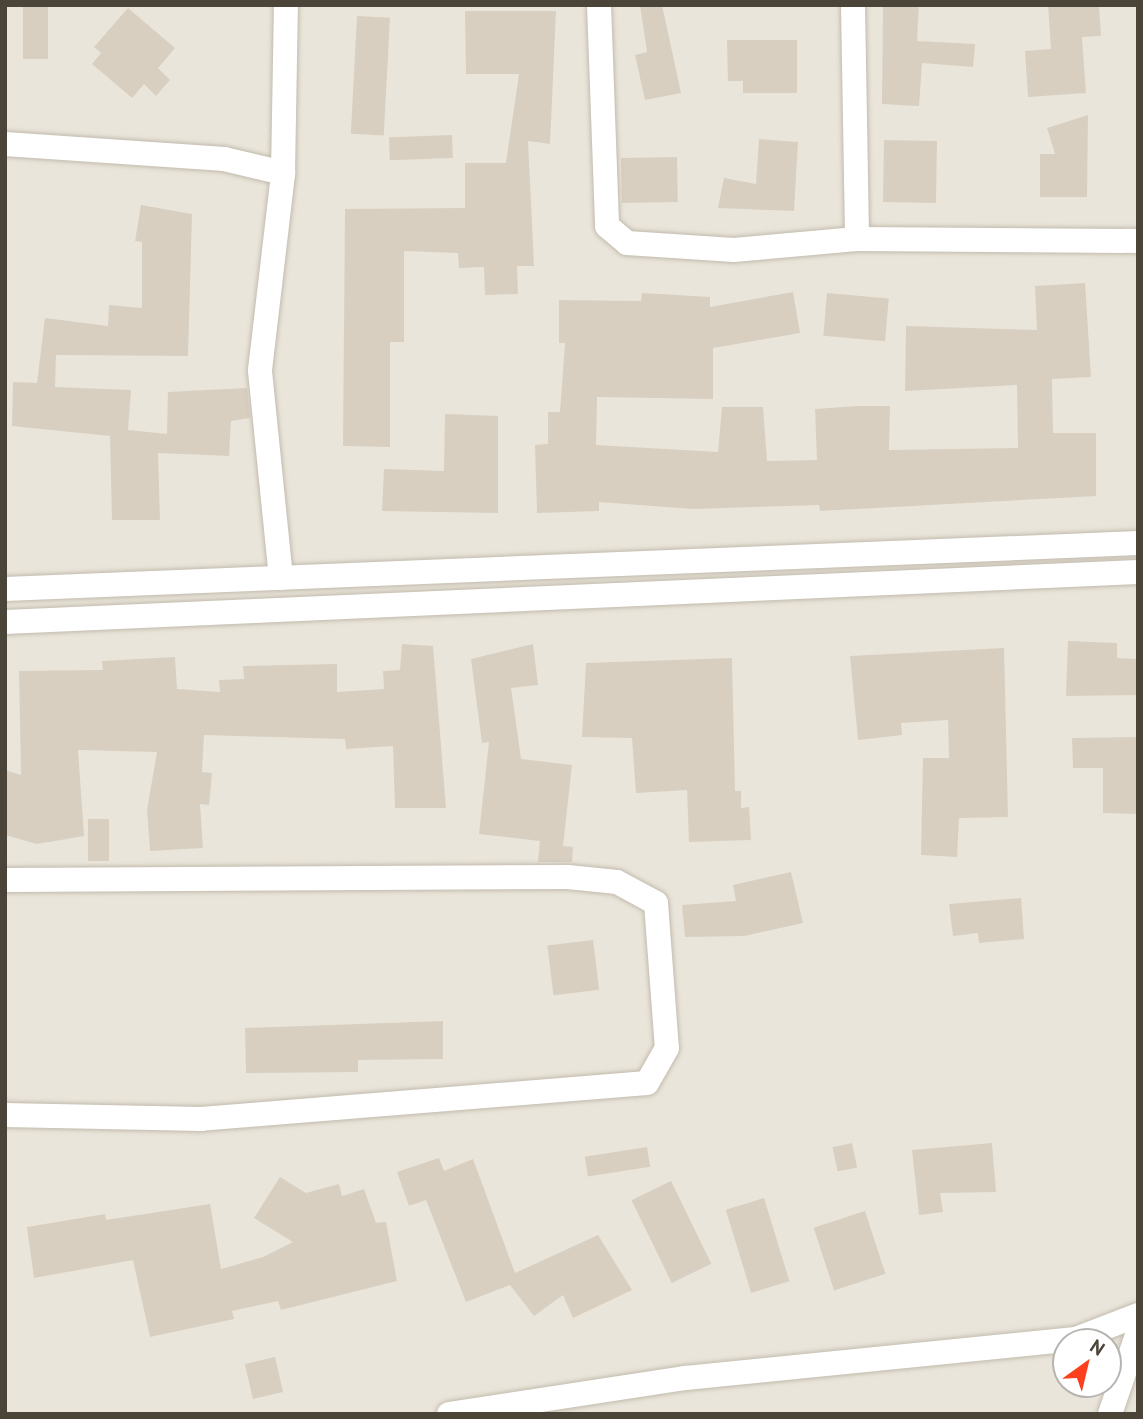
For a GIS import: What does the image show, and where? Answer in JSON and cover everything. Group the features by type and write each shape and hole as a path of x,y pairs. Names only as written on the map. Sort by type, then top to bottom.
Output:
{"street":[{"path":"281,578 260,370 284,173 286,5"},
{"path":"599,5 607,226 616,237 734,250 857,239 1138,241"},
{"path":"853,5 857,239"},
{"path":"5,144 224,159 284,173"},
{"path":"5,589 1138,543"},
{"path":"5,622 1138,572"},
{"path":"5,880 568,877 617,882 656,903 667,1048 647,1083 201,1119 5,1115"},
{"path":"1107,1328 1138,1315"},
{"path":"1122,1361 1138,1332"},
{"path":"449,1414 685,1378 1052,1343"}],"shaded area":[{"path":"5,5 1138,5 1138,1414 5,1414"}],"building":[{"path":"23,5 48,5 48,59 23,59"},
{"path":"640,5 662,5 681,93 645,100 635,55 647,52"},
{"path":"883,5 919,5 917,41 975,44 973,67 922,63 919,106 882,104"},
{"path":"1048,5 1099,5 1101,36 1082,37 1086,93 1028,97 1025,51 1051,49"},
{"path":"128,8 175,48 158,68 170,80 156,96 144,84 132,98 92,64 101,53 94,47"},
{"path":"465,11 556,11 550,144 528,141 534,266 517,266 518,294 485,295 484,267 459,268 458,253 404,251 404,342 390,342 390,447 343,446 345,209 465,208 465,163 506,163 519,74 466,74"},
{"path":"357,16 390,18 384,136 351,134"},
{"path":"727,40 797,40 797,93 743,93 743,81 728,81"},
{"path":"1088,115 1087,197 1040,197 1040,154 1055,154 1047,128"},
{"path":"452,135 453,158 390,160 389,137"},
{"path":"759,139 798,142 794,211 718,208 724,178 756,184"},
{"path":"884,140 937,141 936,203 883,202"},
{"path":"677,157 678,202 622,203 621,158"},
{"path":"141,205 192,214 188,356 56,355 55,387 131,390 128,430 167,434 168,392 247,388 250,418 231,421 229,456 158,453 160,520 112,520 110,436 12,426 13,382 37,383 45,318 108,326 109,305 142,308 142,242 135,241"},
{"path":"1085,283 1091,377 1052,379 1053,433 1096,433 1096,496 820,511 819,505 693,509 599,502 599,511 537,513 535,445 548,444 548,412 560,412 565,343 559,343 559,300 641,301 642,293 710,297 710,307 793,292 800,333 713,348 713,399 597,397 596,445 718,452 722,407 763,407 767,461 817,460 815,409 857,406 890,406 889,450 1018,448 1017,385 905,391 906,326 1037,330 1035,286"},
{"path":"827,293 889,298 885,341 823,336"},
{"path":"445,414 498,416 498,513 382,511 384,469 444,471"},
{"path":"1068,641 1117,643 1117,658 1138,659 1138,695 1066,696"},
{"path":"402,644 433,646 446,808 395,808 393,746 346,749 345,739 204,735 202,772 212,773 209,805 200,804 203,848 150,851 147,810 157,752 78,750 84,836 37,844 5,835 5,770 21,775 19,671 103,670 102,661 175,657 177,689 220,692 219,680 244,679 243,666 337,664 337,692 384,689 383,671 400,670"},
{"path":"533,644 538,685 511,688 521,759 572,765 563,846 573,847 572,862 538,862 540,841 479,834 489,742 482,743 471,659"},
{"path":"1004,648 1008,817 959,818 957,857 921,855 923,758 949,758 948,720 901,723 902,735 858,740 850,656"},
{"path":"732,658 735,791 741,791 741,808 749,807 751,840 689,842 687,790 636,793 632,738 582,737 586,663"},
{"path":"1138,737 1138,814 1103,813 1103,768 1073,768 1072,738"},
{"path":"88,819 109,819 109,861 88,861"},
{"path":"791,872 803,923 744,936 685,937 682,905 736,901 733,885"},
{"path":"1021,898 1024,939 979,943 978,933 953,936 949,904"},
{"path":"593,940 599,990 553,995 547,946"},
{"path":"443,1021 443,1059 358,1060 358,1072 246,1073 245,1028"},
{"path":"852,1143 857,1167 838,1172 832,1147"},
{"path":"992,1143 996,1192 940,1193 943,1212 919,1215 912,1150"},
{"path":"647,1147 650,1167 588,1177 585,1157"},
{"path":"439,1158 444,1171 473,1159 515,1273 598,1235 632,1290 573,1318 563,1295 534,1316 510,1285 466,1302 426,1200 409,1206 397,1172"},
{"path":"280,1177 306,1193 339,1184 342,1196 364,1189 376,1223 386,1222 397,1281 281,1310 278,1301 232,1311 234,1319 150,1337 133,1260 34,1278 27,1227 105,1214 106,1220 210,1204 221,1269 263,1257 293,1242 254,1218"},
{"path":"671,1181 711,1264 672,1283 631,1200"},
{"path":"764,1198 789,1281 751,1293 726,1210"},
{"path":"865,1211 885,1274 834,1290 814,1228"},
{"path":"275,1357 283,1392 253,1399 245,1364"}]}
